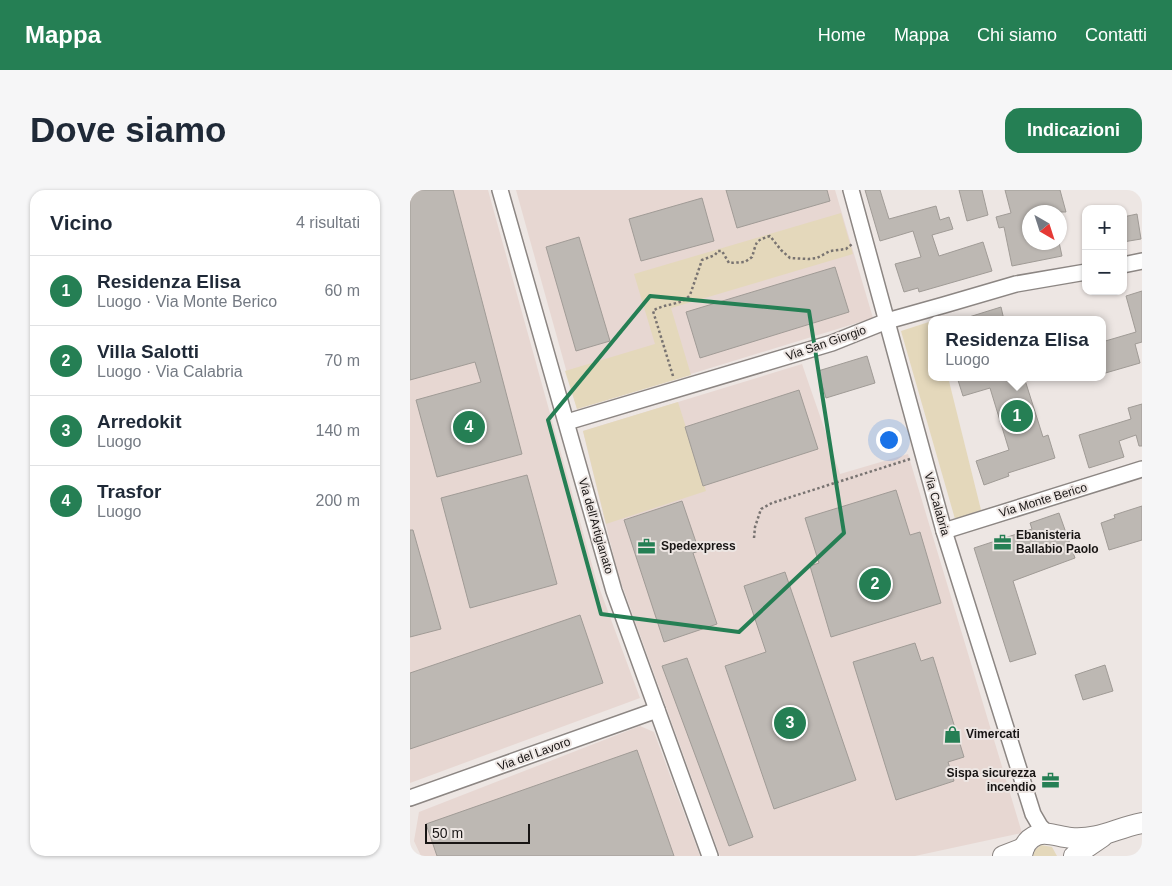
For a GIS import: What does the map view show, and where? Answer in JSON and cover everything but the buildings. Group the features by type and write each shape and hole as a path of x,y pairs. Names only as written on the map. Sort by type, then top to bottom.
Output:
{"street":[{"name":"Via dell'Artigianato","path":"500,190 614,591 710,856"},
{"name":"Via Calabria","path":"851,190 944,531 1034,814"},
{"path":"1127,264 1142,261"},
{"name":"Via San Giorgio","path":"567,422 832,343 887,321 1016,284 1082,273"},
{"name":"Via Monte Berico","path":"944,531 1142,469"},
{"name":"Via del Lavoro","path":"410,798 657,710"},
{"path":"1034,814 1040,826 1062,841 1066,847 1067,856"},
{"path":"1024,848 1033,826 1034,814"},
{"path":"1003,856 1024,848 1033,836 1041,834 1085,838 1104,836 1142,823"},
{"path":"1074,856 1104,836"}],"path":[{"path":"677,389 653,311 659,307 686,300 690,295 702,260 715,255 718,251 722,251 730,263 745,262 752,257 756,242 770,236 790,258 809,259 817,258 830,251 846,249 850,244 865,241"},
{"path":"754,538 760,509 772,503 924,455"}],"highlighted area":[{"path":"650,296 809,311 844,533 739,632 601,614 548,420"}],"shaded area":[{"path":"410,190 488,190 596,579 640,698 410,783"},
{"path":"516,190 835,190 873,318 577,409"},
{"path":"841,213 853,254 671,308 691,375 577,409 565,371 655,344 634,274"},
{"path":"928,322 928,381 949,381 981,510 955,519 901,331"},
{"path":"802,364 840,474 908,454 1022,833 915,856 720,856 618,574 583,431"},
{"path":"678,402 706,491 606,524 583,431"},
{"path":"640,726 654,732 700,856 421,856 414,841 419,812"},
{"path":"1041,845 1052,847 1057,856 1033,856 1035,850"}],"place":[{"name":"Residenza Elisa","path":"1017,416"},
{"name":"Trasfor","path":"469,427"},
{"name":"Ebanisteria Ballabio Paolo","path":"1002,542"},
{"name":"Spedexpress","path":"647,546"},
{"name":"Villa Salotti","path":"875,584"},
{"name":"Arredokit","path":"790,723"},
{"name":"Vimercati","path":"952,734"},
{"name":"Sispa sicurezza incendio","path":"1050,780"}]}
